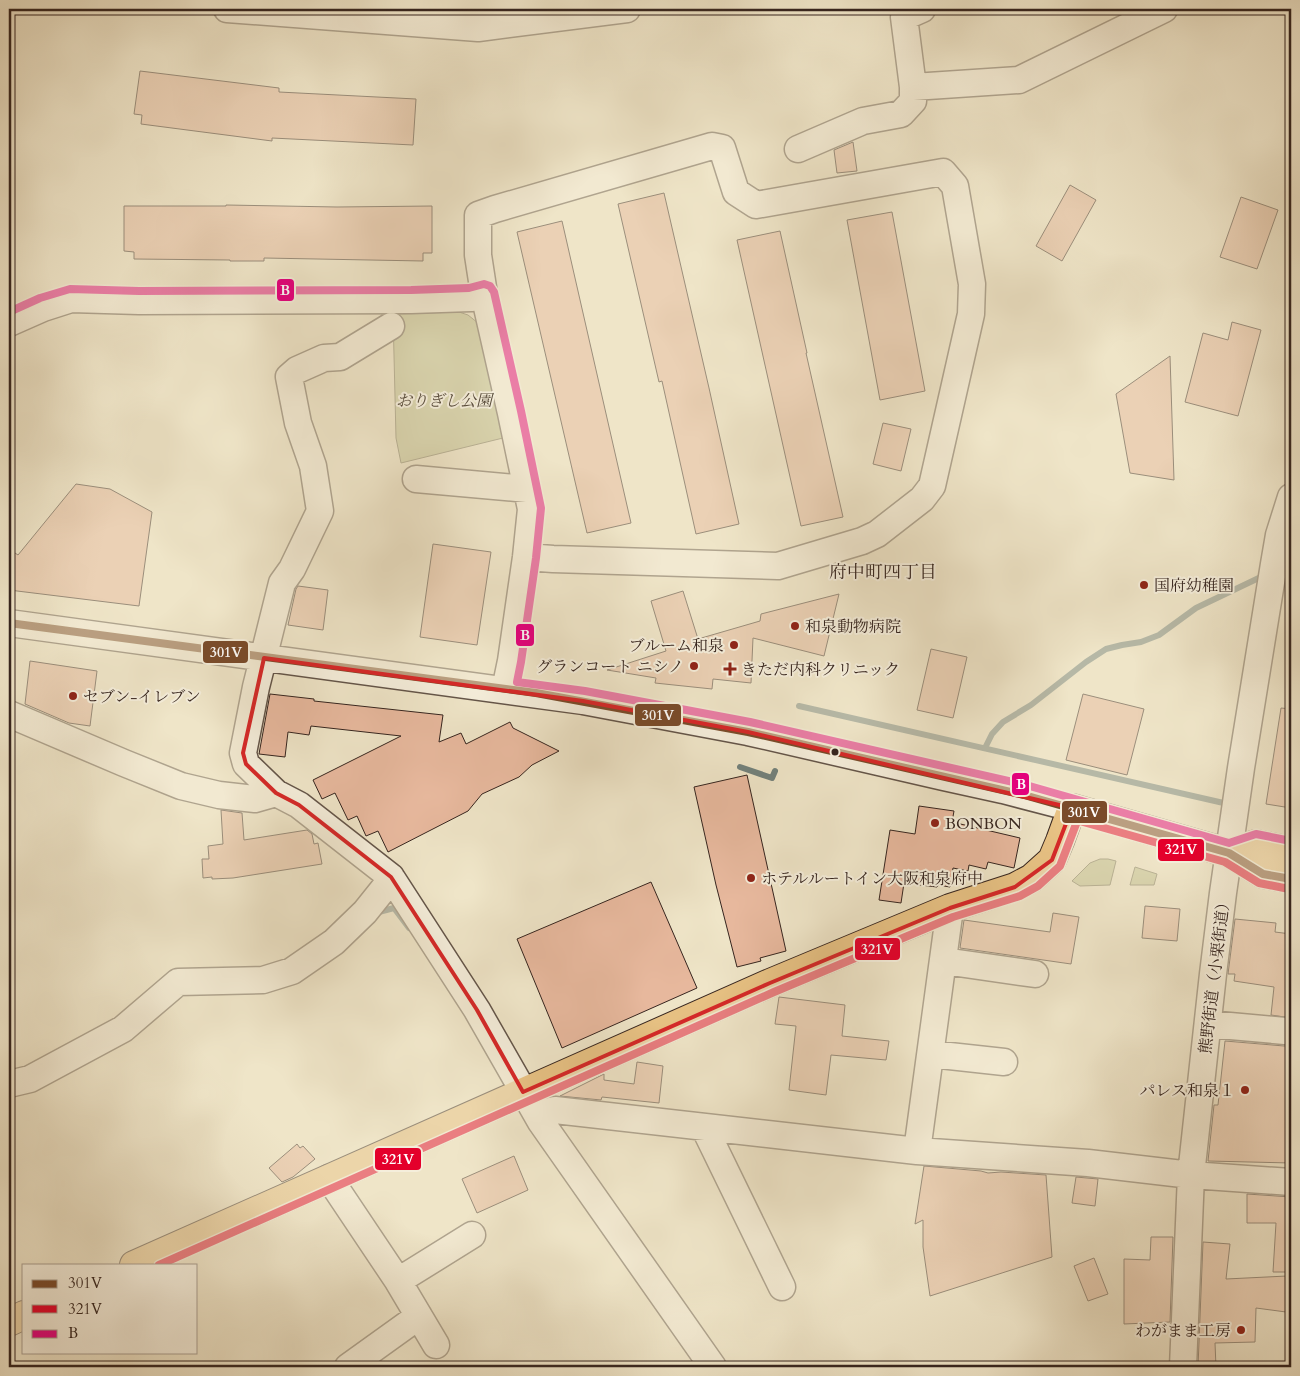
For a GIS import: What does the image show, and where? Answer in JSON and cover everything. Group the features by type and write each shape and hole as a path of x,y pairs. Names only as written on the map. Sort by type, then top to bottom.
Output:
{"highway":[{"path":"136,1264 329,1178 530,1103 770,983 950,908 1015,887 1032,878 1052,860 1072,808 1229,853 1263,874 1291,879"},
{"path":"1229,853 1256,844 1291,850"},
{"path":"9,1322 22,1316"}],"street":[{"path":"227,9 478,28 627,9"},
{"path":"812,149 863,121 901,114 913,101 904,17 922,9"},
{"path":"913,87 1020,80 1148,12"},
{"path":"505,690 511,661 531,510 484,294 478,255 478,215 712,146 722,148 736,192 756,205 943,172 955,186 972,284 970,314 932,486 922,499 877,534 862,541 778,566 526,557"},
{"path":"9,323 42,308 71,299 139,301 411,300 471,298 484,294"},
{"path":"391,326 340,357 324,358 297,370 289,377 298,423 313,466 320,511 292,569 282,583 256,687 243,753 246,764 276,793 299,805 391,877 477,1010 530,1103 713,1367"},
{"path":"416,479 527,490"},
{"name":"熊野街道（小栗街道）","path":"1183,1367 1191,1175 1223,893 1274,564 1279,535 1291,497"},
{"path":"9,624 583,701 748,732 1003,790 1072,808"},
{"path":"9,714 181,786 219,795 255,799 276,793"},
{"path":"9,1084 30,1079 123,1030 178,982 263,980 292,971 334,942 375,900 391,877"},
{"path":"917,1151 950,908"},
{"path":"944,961 1035,974"},
{"path":"1208,1024 1285,1031"},
{"path":"931,1054 1004,1062"},
{"path":"530,1103 555,1110 917,1151 1088,1163 1191,1175 1291,1182"},
{"path":"704,1127 782,1287"},
{"path":"329,1178 398,1281 436,1345"},
{"path":"398,1281 472,1235"},
{"path":"348,1367 419,1316"}],"highlighted area":[{"path":"264,658 583,701 748,732 1072,808 1052,860 1015,887 950,908 770,983 523,1092 477,1010 391,877 299,805 276,793 246,764 243,753"}],"green space":[{"name":"おりぎし公園","path":"459,312 468,315 478,323 503,438 401,463 396,438 393,314"},
{"path":"1100,859 1116,861 1110,885 1080,886 1072,881 1090,863"},
{"path":"1135,867 1157,874 1154,885 1130,885"}],"building":[{"path":"140,71 279,88 279,92 416,99 413,145 272,138 272,141 141,124 142,115 134,114"},
{"path":"853,142 857,171 837,173 834,150"},
{"path":"1070,185 1096,200 1062,261 1036,246"},
{"path":"664,193 739,524 696,534 662,381 659,382 618,204"},
{"path":"1241,197 1278,210 1257,269 1220,257"},
{"path":"124,206 432,206 432,253 423,253 423,261 264,258 264,261 230,261 134,259 134,252 124,251"},
{"path":"892,212 925,391 880,400 847,220"},
{"path":"562,221 631,523 587,533 517,232"},
{"path":"780,231 843,517 801,526 737,240"},
{"path":"1232,322 1261,330 1238,416 1185,402 1203,333 1228,340"},
{"path":"1170,356 1174,480 1130,473 1116,394"},
{"path":"883,423 911,429 901,471 873,464"},
{"path":"76,484 110,489 152,512 139,606 9,590 9,549 18,555"},
{"path":"433,544 491,552 477,645 420,637"},
{"path":"298,586 328,590 323,630 288,625"},
{"path":"683,591 698,639 760,621 761,614 839,594 824,656 753,638 751,683 713,679 712,689 655,683 656,678 607,670 666,651 651,601"},
{"path":"931,649 967,657 953,718 917,710"},
{"name":"セブン-イレブン","path":"30,661 97,671 90,726 69,723 25,704"},
{"path":"270,694 314,699 314,701 443,715 439,742 461,733 466,744 510,722 513,728 559,751 532,765 519,777 482,794 468,811 388,852 378,831 366,836 357,816 348,820 335,793 322,799 313,780 401,736 311,726 309,735 288,732 285,757 259,754"},
{"path":"1083,694 1144,709 1127,775 1066,760"},
{"path":"1281,708 1291,709 1291,808 1266,804"},
{"path":"747,775 786,951 760,958 761,961 737,967 694,787"},
{"path":"919,806 954,811 952,822 1020,838 1014,868 988,862 986,869 969,865 968,871 953,868 950,887 904,883 901,903 879,900 890,830 915,834"},
{"path":"221,810 242,813 244,840 307,830 312,834 314,844 318,843 322,864 233,878 203,878 202,859 209,859 208,846 223,844"},
{"path":"651,882 697,988 562,1048 517,939"},
{"path":"1145,906 1180,909 1177,941 1142,938"},
{"path":"1053,913 1079,917 1071,964 960,948 964,920 1050,932"},
{"path":"1235,919 1276,923 1275,932 1291,934 1291,1018 1271,1015 1274,987 1234,981 1235,974 1228,974"},
{"path":"779,997 845,1005 842,1036 889,1041 886,1060 831,1055 826,1095 789,1090 796,1026 775,1024"},
{"path":"1225,1041 1291,1045 1291,1163 1208,1161 1214,1105 1218,1105"},
{"path":"637,1062 663,1066 659,1103 602,1097 601,1100 560,1096 604,1074 604,1080 634,1084"},
{"path":"297,1144 300,1148 303,1146 315,1159 293,1177 282,1182 269,1168"},
{"path":"514,1156 528,1190 477,1213 462,1179"},
{"path":"924,1166 988,1173 1046,1175 1052,1257 930,1296 923,1247 923,1220 915,1224"},
{"path":"1076,1177 1098,1179 1095,1206 1072,1203"},
{"path":"1247,1194 1291,1197 1291,1272 1273,1272 1276,1223 1247,1223"},
{"path":"1151,1237 1173,1237 1170,1322 1124,1324 1124,1259 1150,1260"},
{"path":"1203,1242 1230,1244 1226,1279 1287,1276 1286,1312 1256,1308 1255,1342 1215,1343 1216,1367 1198,1367"},
{"path":"1094,1258 1108,1294 1088,1301 1074,1266"}],"waterway":[{"path":"985,748 992,734 1003,722 1031,705 1086,662 1106,649 1141,642 1159,635 1196,608 1265,575"},
{"path":"799,706 1228,804"},
{"path":"740,767 772,778 775,771"},
{"path":"375,913 394,908 409,928"}],"transit line":[{"name":"B","path":"9,312 40,298 70,289 139,291 411,290 469,288 484,284 490,286 494,292 541,508 536,558 517,682 585,691 750,722 1026,785 1229,843 1256,834 1291,841"},
{"name":"301V","path":"9,623 536,693 748,732 1024,795 1229,853 1263,874 1291,879"},
{"name":"321V","path":"161,1264 774,992 953,917 1020,896 1038,886 1060,866 1081,811"},
{"name":"321V","path":"1069,818 1225,862 1259,883 1289,889"}],"place":[{"name":"国府幼稚園","path":"1144,585"},
{"name":"和泉動物病院","path":"795,626"},
{"name":"ブルーム和泉","path":"734,645"},
{"name":"グランコート ニシノ","path":"694,666"},
{"name":"きただ内科クリニック","path":"730,669"},
{"name":"セブン-イレブン","path":"73,696"},
{"name":"BONBON","path":"935,823"},
{"name":"ホテルルートイン大阪和泉府中","path":"751,878"},
{"name":"パレス和泉１","path":"1245,1090"},
{"name":"わがまま工房","path":"1241,1330"}],"district":[{"name":"府中町四丁目","path":"883,572"}]}
